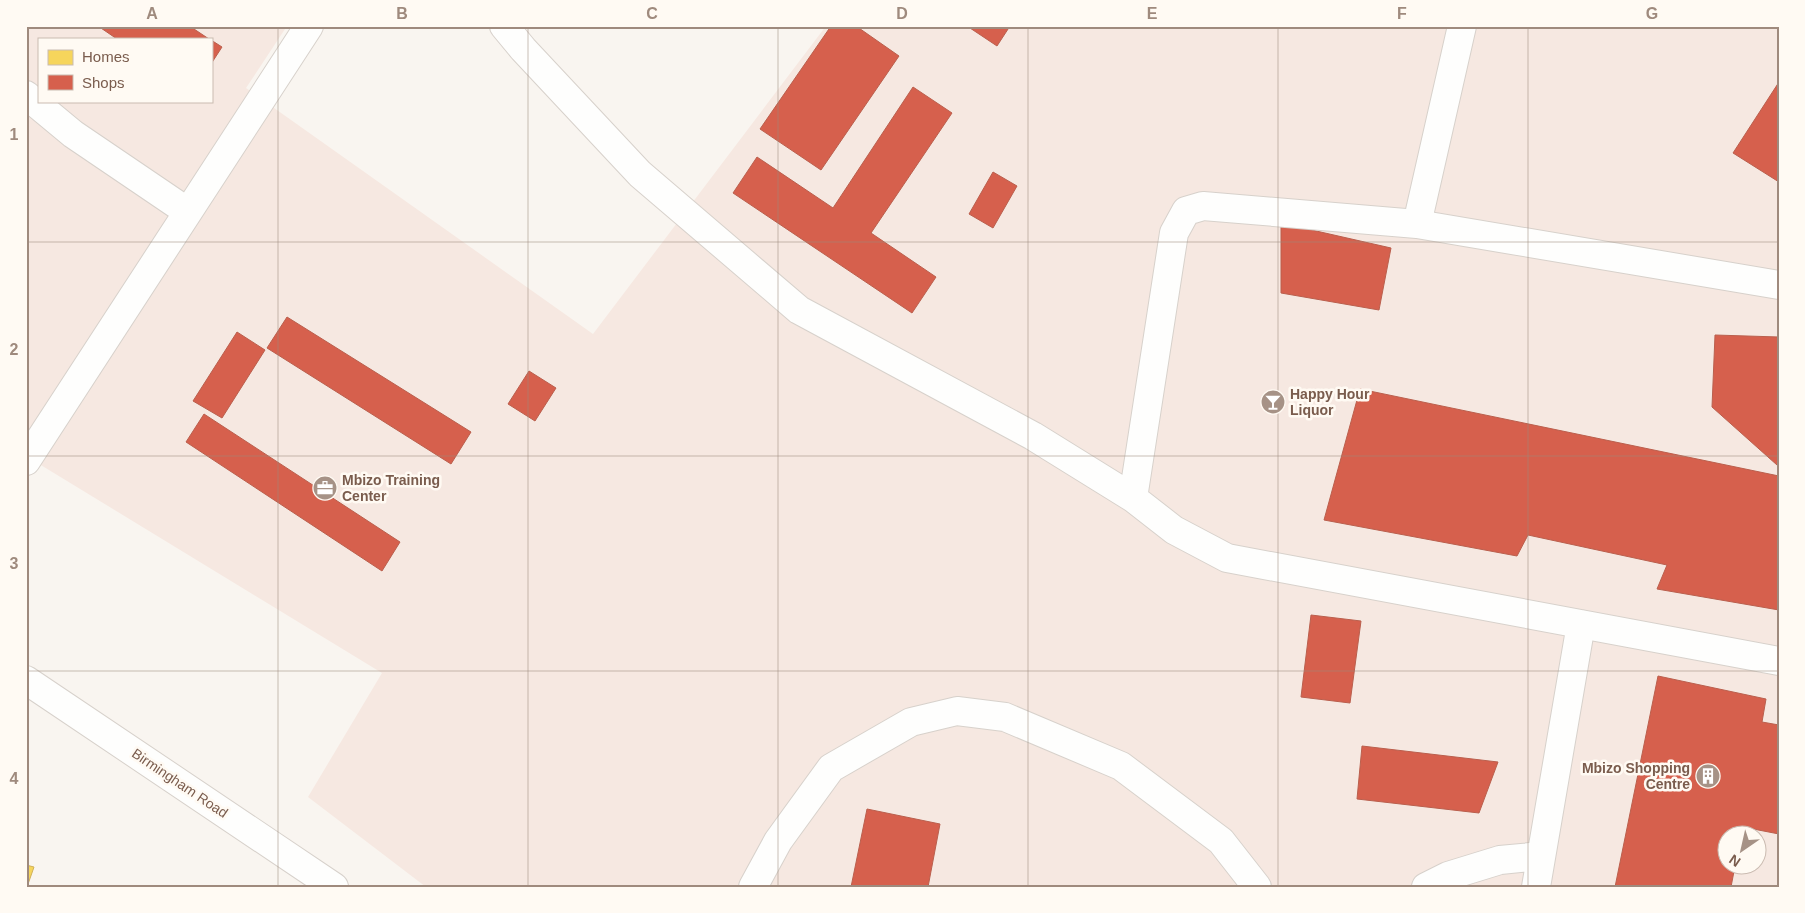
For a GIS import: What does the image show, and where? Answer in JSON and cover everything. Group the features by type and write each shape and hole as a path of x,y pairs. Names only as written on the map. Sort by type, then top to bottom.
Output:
{"street":[{"path":"26,461 309,26"},
{"path":"504,26 523,49 640,174 798,310 1033,436 1133,498 1174,530 1227,558 1779,661"},
{"path":"1417,224 1462,26"},
{"path":"26,95 73,134 188,212"},
{"path":"1133,498 1174,233 1186,211 1203,206 1417,224 1779,286"},
{"path":"1536,887 1581,624"},
{"name":"Birmingham Road","path":"26,680 334,887"},
{"path":"753,887 778,841 831,768 911,722 957,712 1005,717 1121,766 1221,840 1257,887"},
{"path":"1426,887 1448,876 1500,860 1540,856"}],"shaded area":[{"path":"26,26 287,26 246,88 593,334 826,26 1779,26 1779,887 426,887 308,797 382,673 26,456"}],"building: Homes":[{"path":"26,865 34,867 27,887 26,887"}],"building: Shops":[{"path":"98,26 195,26 194,29 208,38 116,38"},
{"path":"831,26 856,26 899,56 821,170 760,129"},
{"path":"967,26 1010,26 997,46"},
{"path":"212,41 222,47 212,62"},
{"path":"1779,82 1779,182 1733,153"},
{"path":"913,87 952,113 871,233 936,277 912,313 733,193 757,157 833,208"},
{"path":"993,172 1017,186 993,228 969,214"},
{"path":"1281,223 1391,248 1379,310 1281,293"},
{"path":"287,317 471,432 451,464 267,348"},
{"path":"237,332 265,350 222,418 193,401"},
{"path":"1715,335 1779,337 1779,465 1712,407"},
{"path":"529,371 556,388 535,421 508,404"},
{"path":"1360,389 1779,476 1779,610 1657,589 1667,565 1528,535 1517,556 1324,520"},
{"path":"204,414 400,542 382,571 186,442"},
{"path":"1311,615 1361,621 1350,703 1301,697"},
{"name":"Mbizo Shopping Centre","path":"1658,676 1766,699 1762,722 1779,725 1779,834 1768,832 1768,826 1718,826 1718,876 1733,876 1731,887 1615,887"},
{"path":"1362,746 1498,762 1479,813 1357,799"},
{"path":"867,809 940,824 928,887 851,887"}],"place":[{"name":"Happy Hour Liquor","path":"1273,402"},
{"name":"Mbizo Training Center","path":"325,488"},
{"name":"Mbizo Shopping Centre","path":"1708,776"}]}
